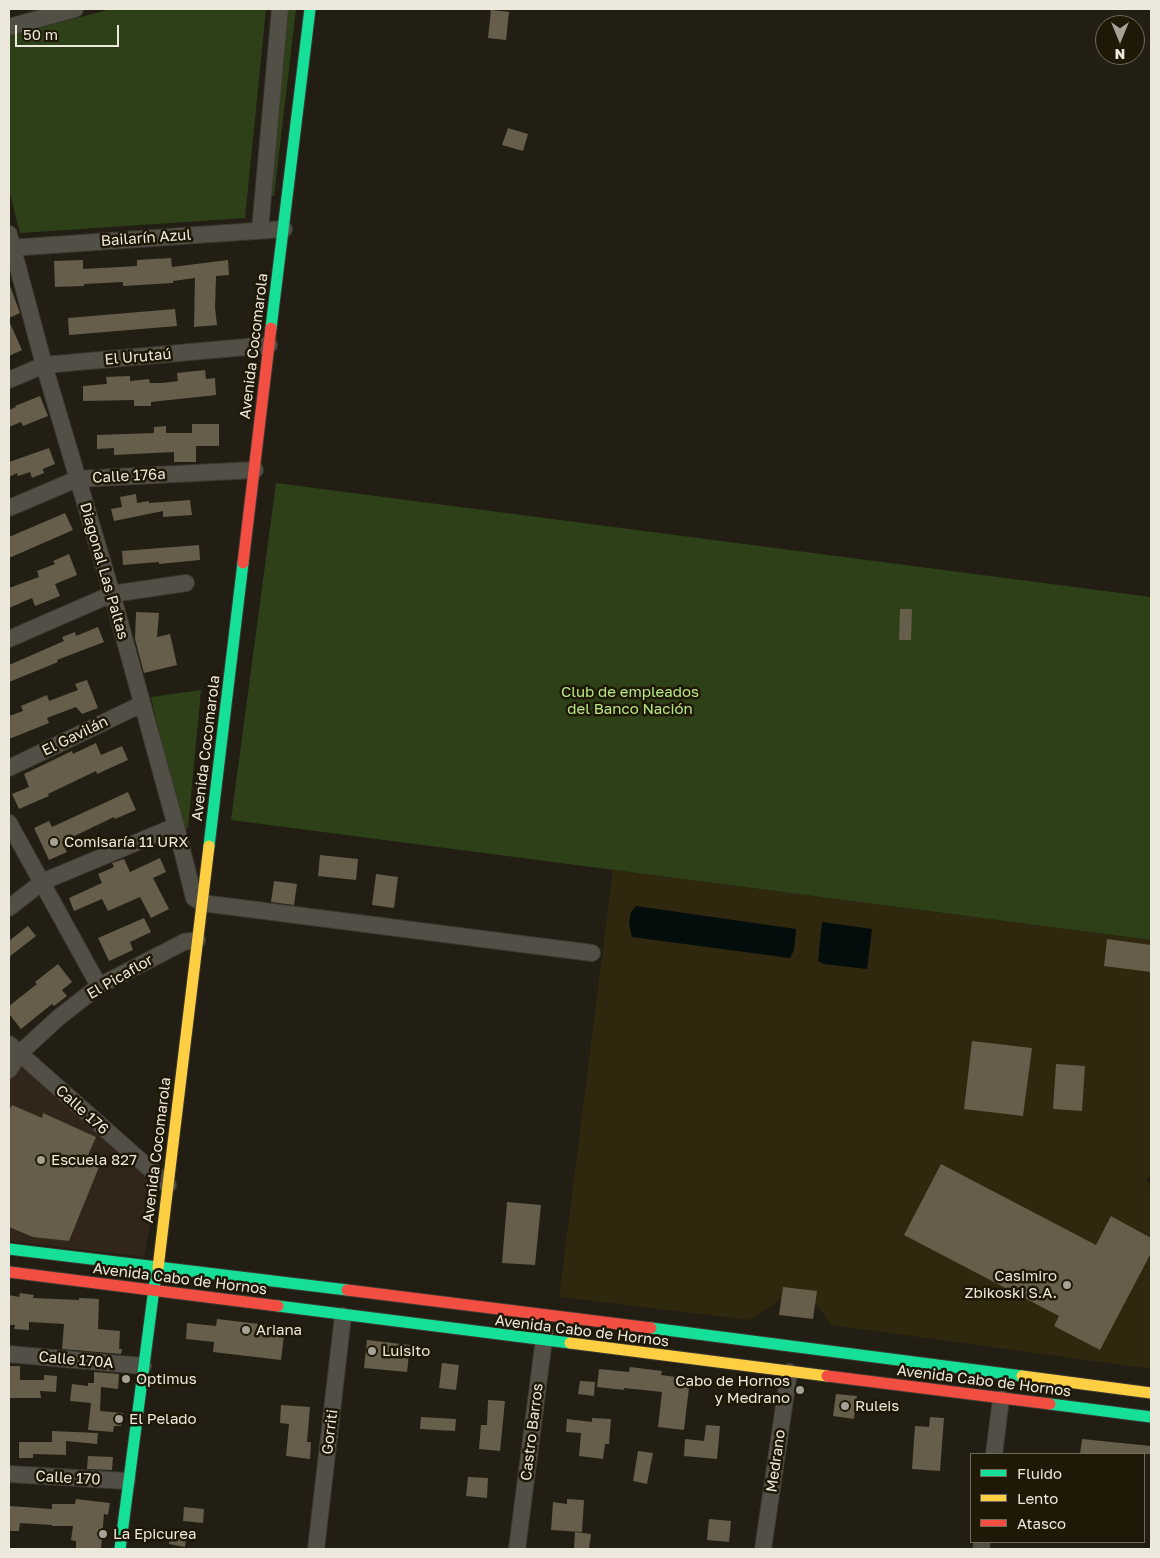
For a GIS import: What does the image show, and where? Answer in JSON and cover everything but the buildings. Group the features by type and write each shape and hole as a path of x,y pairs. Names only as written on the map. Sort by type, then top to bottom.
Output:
{"main road":[{"name":"Avenida Cocomarola","path":"120,1549 127,1482 153,1290 158,1268 310,9"},
{"name":"Avenida Cabo de Hornos","path":"9,1248 158,1268 547,1314 1151,1393"},
{"name":"Avenida Cabo de Hornos","path":"9,1272 343,1316 1151,1417"}],"street":[{"path":"9,27 75,9"},
{"path":"260,230 280,9"},
{"name":"Bailarín Azul","path":"10,243 284,229"},
{"name":"Diagonal Las Paltas","path":"10,243 77,479 112,594 194,898 202,903"},
{"name":"El Urutaú","path":"9,380 44,365 270,346"},
{"name":"Calle 176a","path":"9,508 77,479 254,470"},
{"path":"9,639 112,594 186,583"},
{"name":"El Gavilán","path":"9,768 142,704"},
{"path":"9,823 99,986"},
{"path":"9,908 42,882 176,826"},
{"path":"202,903 592,953"},
{"name":"El Picaflor","path":"9,1070 14,1048 58,1018 99,986 184,942 197,940"},
{"name":"Calle 176","path":"14,1048 168,1185"},
{"name":"Castro Barros","path":"517,1549 547,1314"},
{"name":"Gorriti","path":"316,1549 343,1316"},
{"name":"Calle 170A","path":"9,1354 143,1366"},
{"name":"Medrano","path":"763,1549 789,1372"},
{"path":"994,1453 1001,1399"},
{"name":"Calle 170","path":"9,1474 127,1482"}],"shaded area":[{"path":"613,870 1151,940 1151,1177 1146,1179 1151,1190 1151,1369 832,1325 815,1303 781,1299 750,1320 559,1297"},
{"path":"636,906 796,929 794,950 790,958 632,937 629,923 631,912"},
{"path":"822,922 872,929 867,969 824,964 818,961"},
{"path":"20,1053 159,1179 144,1257 9,1241 9,1073"}],"green space":[{"path":"111,9 266,9 245,218 20,233 9,190 9,36"},
{"path":"286,9 296,9 274,196 265,195"},
{"name":"Club de empleados del Banco Nación","path":"276,483 1151,597 1151,940 231,820"},
{"path":"201,690 188,828 181,828 151,697"}],"traffic: fast":[{"path":"271,328 310,9"},
{"path":"209,846 243,563"},
{"path":"9,1249 347,1290"},
{"path":"120,1549 156,1273"},
{"path":"278,1306 570,1343"},
{"path":"651,1328 1022,1376"},
{"path":"1050,1404 1151,1417"}],"traffic: slow":[{"path":"158,1268 209,846"},
{"path":"570,1343 827,1376"},
{"path":"1022,1376 1151,1393"}],"traffic: jam":[{"path":"243,563 271,328"},
{"path":"9,1272 278,1306"},
{"path":"347,1290 651,1328"},
{"path":"827,1376 1050,1404"}],"place":[{"name":"Comisaría 11 URX","path":"54,842"},
{"name":"Escuela 827","path":"41,1160"},
{"name":"Casimiro Zbikoski S.A.","path":"1067,1285"},
{"name":"Ariana","path":"246,1330"},
{"name":"Luisito","path":"372,1351"},
{"name":"Optimus","path":"126,1379"},
{"name":"Cabo de Hornos y Medrano","path":"800,1390"},
{"name":"Ruleis","path":"845,1406"},
{"name":"El Pelado","path":"119,1419"},
{"name":"La Epicurea","path":"103,1534"}]}
